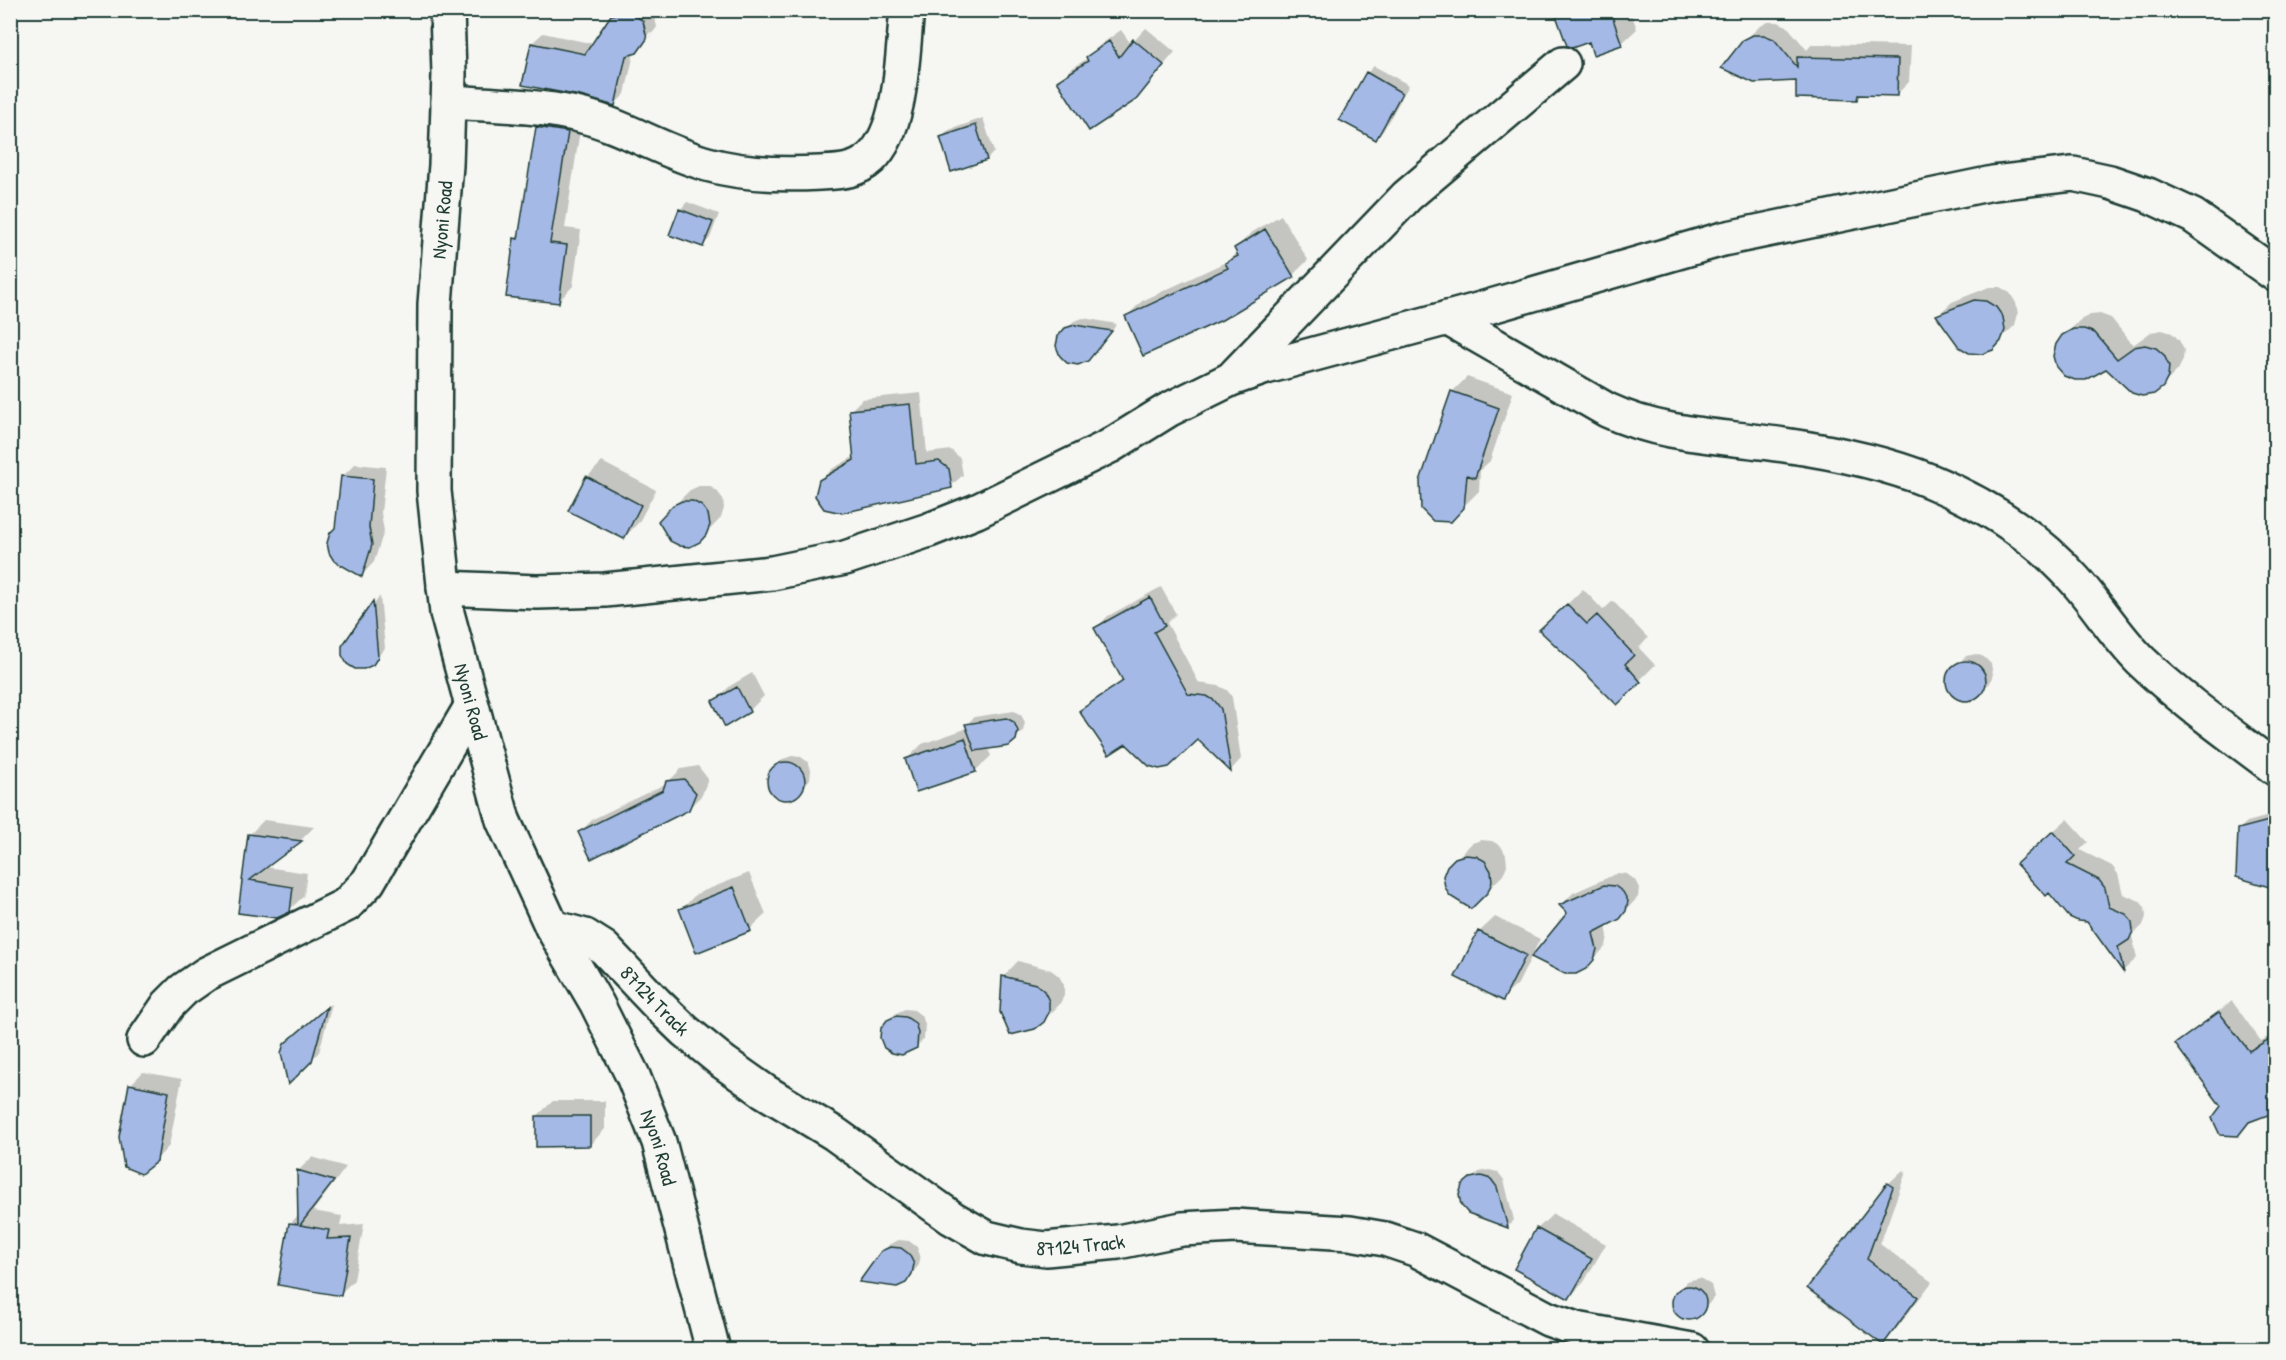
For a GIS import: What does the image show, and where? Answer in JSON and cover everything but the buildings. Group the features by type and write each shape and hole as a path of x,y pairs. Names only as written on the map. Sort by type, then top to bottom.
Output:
{"street":[{"name":"Nyoni Road","path":"447,10 446,165 435,304 434,491 447,613 503,820 552,927 597,1004 633,1076 659,1142 713,1350"},
{"path":"448,102 546,108 576,114 605,122 707,164 747,171 806,174 846,171 859,167 872,157 891,126 896,108 907,10"},
{"path":"1231,379 1392,210 1563,64"},
{"path":"444,588 537,592 605,590 772,573 844,558 929,530 977,511 1110,446 1168,410 1231,379 1266,367 1447,318 1723,238 1994,183 2073,174 2110,182 2148,195 2193,216 2276,275"},
{"path":"1447,318 1630,421 1686,433 1826,452 1907,473 1969,499 2042,547 2075,580 2103,617 2140,659 2195,707 2276,770"},
{"path":"144,1040 168,1005 183,990 206,975 338,909 360,891 368,882 471,707"},
{"name":"87124 Track","path":"552,927 585,936 604,948 663,1010 723,1062 764,1091 835,1134 952,1218 987,1238 1046,1249 1118,1242 1182,1229 1235,1226 1350,1233 1385,1239 1414,1248 1548,1319 1576,1329 1692,1350"}]}
